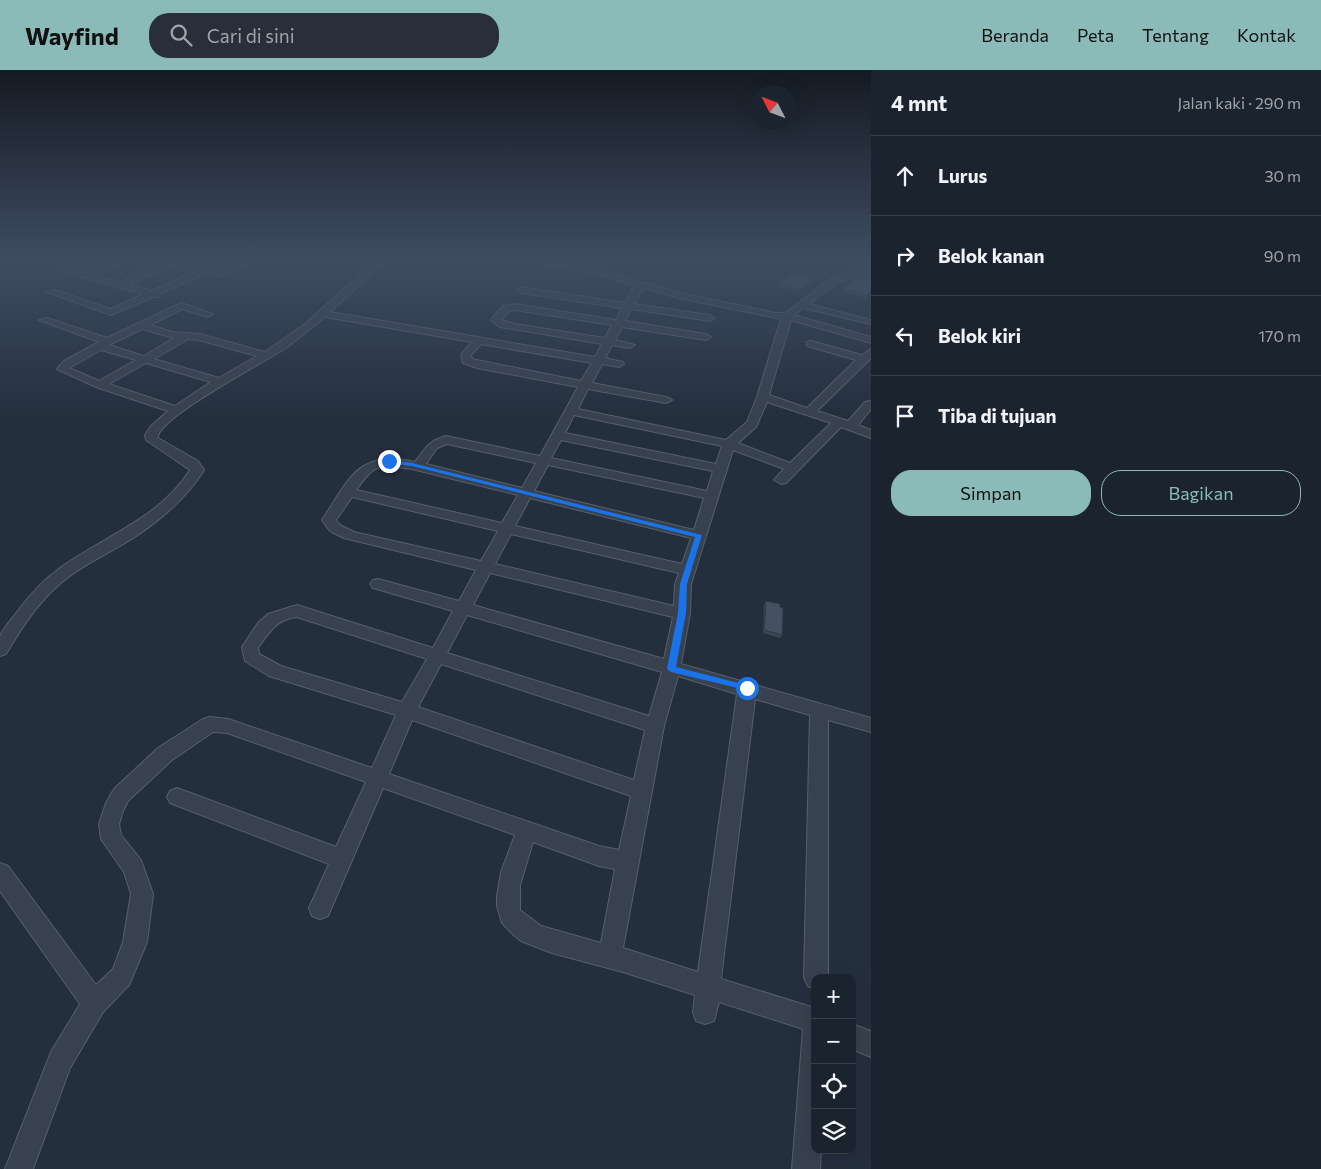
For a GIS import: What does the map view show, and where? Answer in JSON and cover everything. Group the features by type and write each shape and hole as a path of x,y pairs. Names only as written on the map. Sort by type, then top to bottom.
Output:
{"street":[{"path":"115,313 184,337 200,337 265,355"},
{"path":"166,313 68,363 62,369 100,385 178,411"},
{"path":"0,650 14,624 57,578 98,551 133,532 158,512 194,475 197,470 193,464 160,446 151,437 162,422 284,344 322,313"},
{"path":"324,313 597,362 620,364"},
{"path":"502,313 496,320 500,324 630,345"},
{"path":"559,313 706,337"},
{"path":"320,908 407,711 624,313"},
{"path":"678,313 710,318"},
{"path":"764,313 787,316 871,340"},
{"path":"610,956 655,726 671,669 682,613 684,584 729,444 752,424 763,397 787,316 791,313"},
{"path":"839,313 869,320"},
{"path":"44,320 104,344 222,382"},
{"path":"855,335 869,320"},
{"path":"100,385 184,337"},
{"path":"478,341 466,355 467,361 477,365 666,400"},
{"path":"811,344 867,356"},
{"path":"809,412 867,356"},
{"path":"763,397 871,434"},
{"path":"781,480 792,468 870,403"},
{"path":"570,411 729,444 792,468"},
{"path":"557,435 721,469"},
{"path":"418,466 433,445 446,440 712,496"},
{"path":"682,613 349,534 335,528 329,520 366,467 377,462 418,466 699,536"},
{"path":"348,492 688,570"},
{"path":"378,584 871,725"},
{"path":"642,791 407,711 268,668 251,657 250,646 270,620 281,612 297,610 655,726"},
{"path":"704,1012 747,688"},
{"path":"816,974 819,710"},
{"path":"19,1169 60,1061 94,1003 121,977 135,942 142,894 133,867 111,839 109,824 113,808 121,795 165,754 210,724 228,726 599,856 627,862"},
{"path":"177,797 342,859"},
{"path":"526,830 516,856 508,894 510,914 527,932 576,949 610,956 812,1019"},
{"path":"0,873 94,1003"},
{"path":"856,1038 871,1044"},
{"path":"806,1169 813,1064"}],"building":[{"path":"766,601 780,604 780,607 783,608 782,635 764,630"}],"route":[{"path":"389,461 412,464 699,536 684,584 682,613 671,669 747,688"}]}
